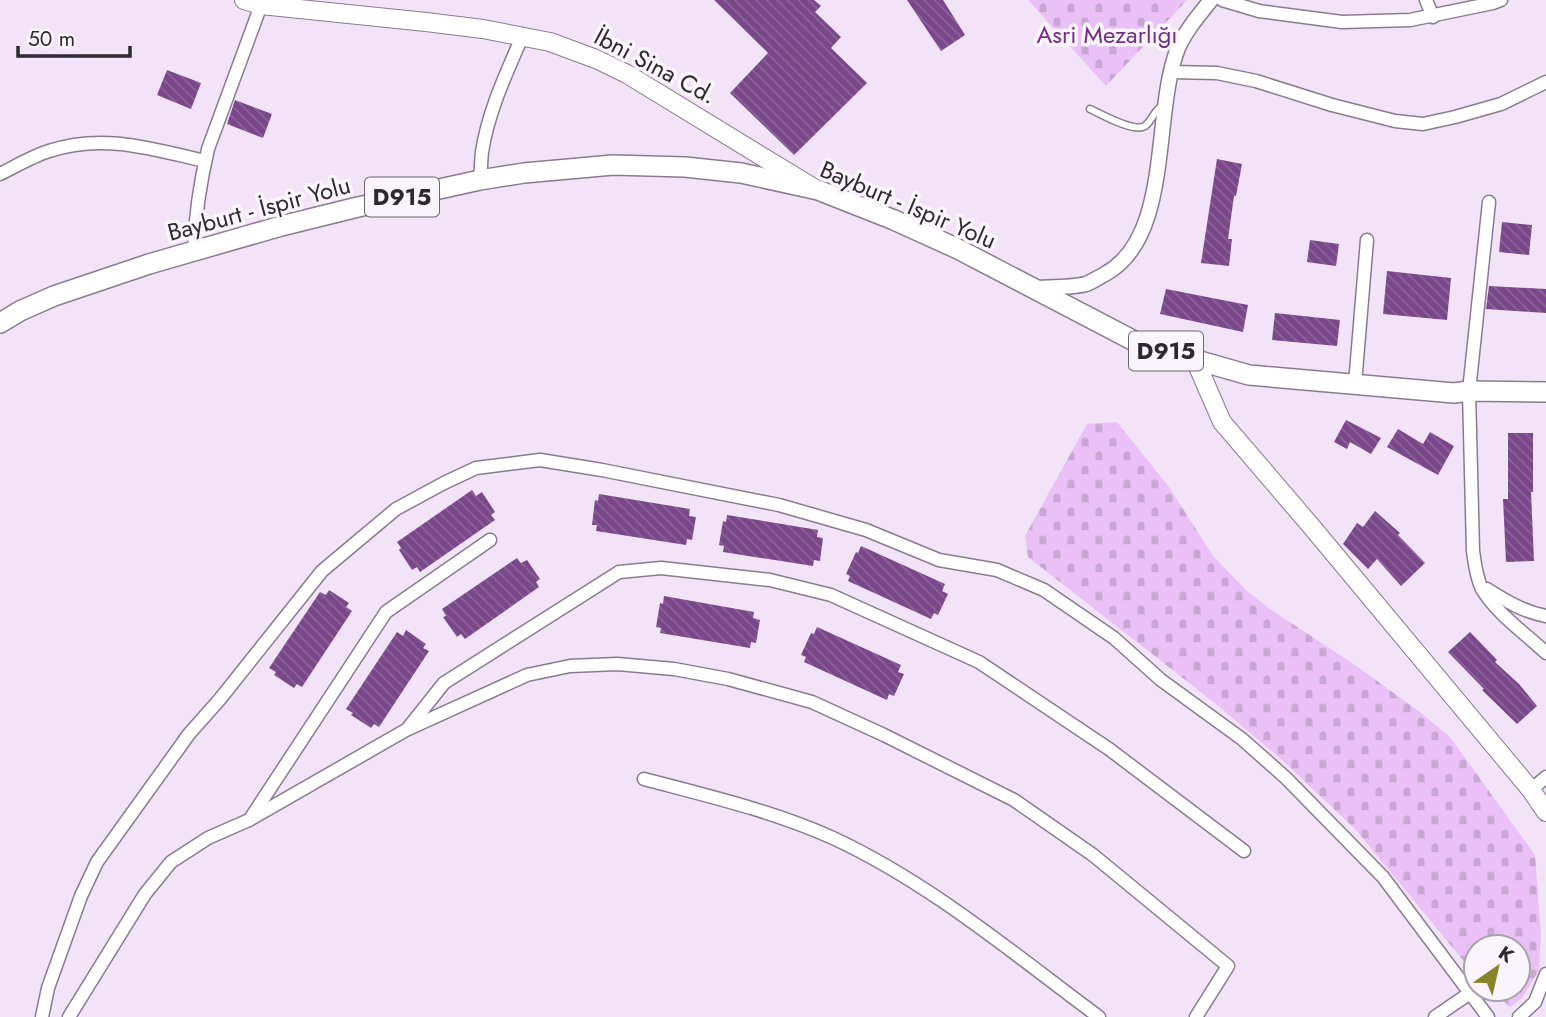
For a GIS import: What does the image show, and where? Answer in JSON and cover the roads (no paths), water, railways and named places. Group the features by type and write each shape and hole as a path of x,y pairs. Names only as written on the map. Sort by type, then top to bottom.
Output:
{"main road":[{"name":"İbni Sina Cd.","path":"253,2 483,29 550,42 627,74 818,190"},
{"name":"Bayburt - İspir Yolu","path":"0,323 54,296 149,264 281,226 480,180 613,165 685,167 741,173 818,190 958,249 1140,344 1249,375 1454,393 1546,391"},
{"path":"1195,359 1222,422 1531,790 1546,812"}],"street":[{"path":"1033,288 1087,284 1112,270 1131,253 1143,231 1154,193 1171,72 1178,48 1190,26 1211,0"},
{"path":"1222,0 1259,11 1342,22 1433,17 1501,0"},
{"path":"1426,0 1433,17"},
{"path":"194,251 195,221 205,161 253,2"},
{"path":"480,180 482,151 490,117 522,37"},
{"path":"1171,72 1217,73 1256,81 1357,112 1423,124 1501,104 1546,82"},
{"path":"0,174 47,151 95,142 142,146 205,161"},
{"path":"1489,202 1469,391 1472,551 1481,585 1496,606 1546,653"},
{"path":"1355,384 1367,240"},
{"path":"42,1017 48,988 81,896 97,862 189,734 322,572 396,509 444,483 476,468 540,460 779,505 866,530 939,560 996,570 1044,590 1114,638 1161,680 1242,739 1286,778 1384,877 1462,982"},
{"path":"249,820 386,612 490,540"},
{"path":"406,730 444,683 619,572 661,568 770,580 831,595 979,662 1109,749 1244,851"},
{"path":"1481,585 1518,608 1546,616"},
{"path":"69,1017 145,894 170,862 208,838 249,820 406,730 527,675 570,666 617,664 674,668 728,679 811,702 1014,800 1093,855 1228,966 1196,1017"},
{"path":"1531,790 1546,777"},
{"path":"644,779 781,817 860,852 939,899 1099,1017"},
{"path":"1519,1017 1535,1002 1546,974"},
{"path":"1435,1017 1462,998"},
{"path":"1478,1003 1489,1017"}],"lane":[{"path":"1090,109 1135,128 1145,125 1156,110 1167,104"}],"park label":[{"name":"Asri Mezarlığı","path":"1107,35"}]}
